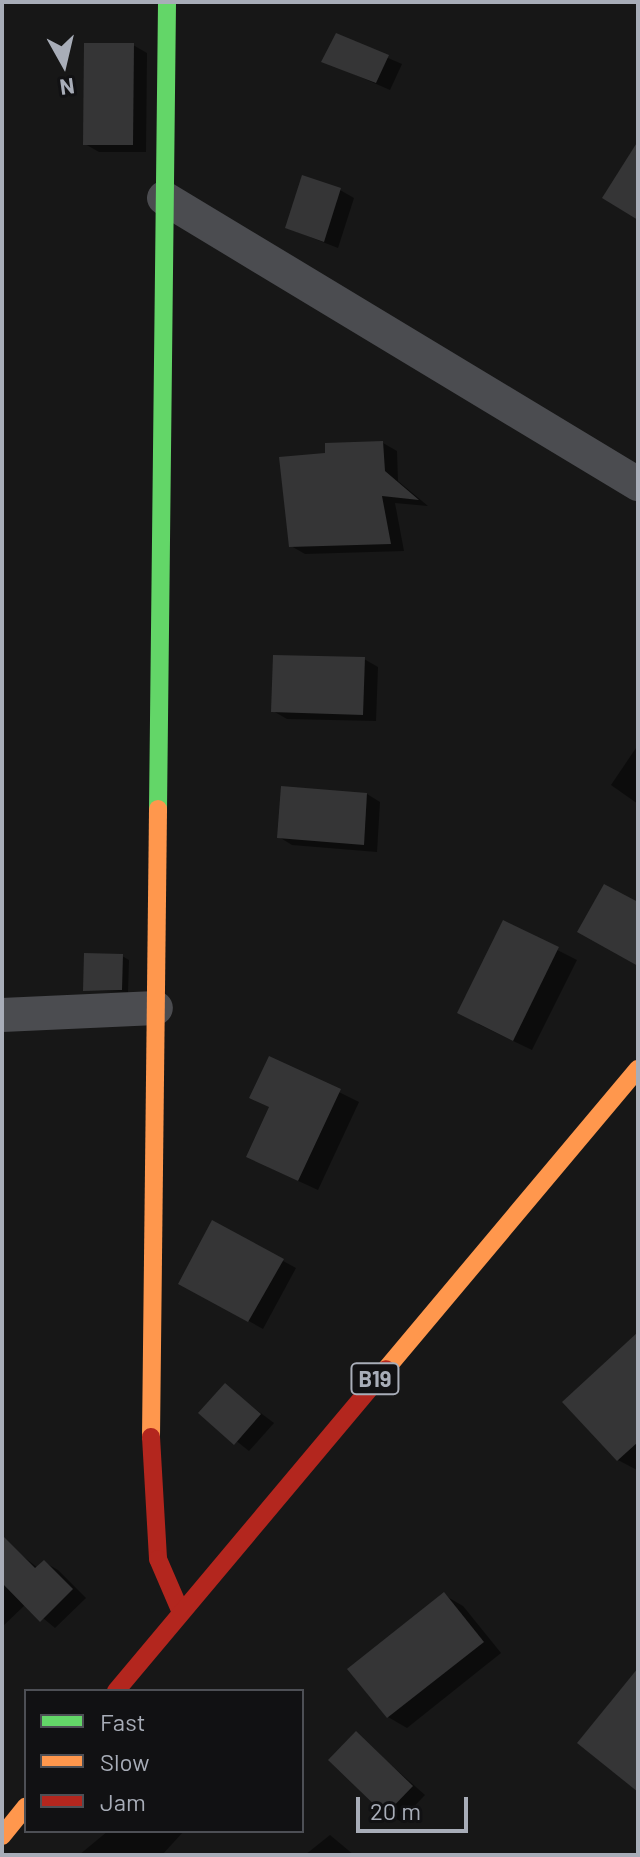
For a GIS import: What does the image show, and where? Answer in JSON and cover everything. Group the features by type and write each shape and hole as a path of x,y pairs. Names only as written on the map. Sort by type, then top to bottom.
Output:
{"street":[{"path":"167,2 150,1507 158,1559 180,1610"},
{"path":"164,198 638,484"},
{"path":"2,1015 156,1008"},
{"name":"B19","path":"118,1689 180,1610 638,1069"},
{"path":"2,1836 24,1808"}],"building":[{"path":"336,33 389,55 376,83 321,62"},
{"path":"84,43 134,43 133,145 83,145"},
{"path":"638,141 638,220 602,198"},
{"path":"302,175 341,188 324,242 285,228"},
{"path":"383,441 385,471 419,500 382,496 391,544 289,547 279,457 325,453 325,443"},
{"path":"273,655 365,657 363,715 271,712"},
{"path":"281,786 367,793 364,845 277,838"},
{"path":"604,884 638,902 638,966 577,932"},
{"path":"503,920 559,947 513,1041 457,1013"},
{"path":"84,953 123,954 122,990 83,991"},
{"path":"269,1056 341,1089 298,1181 246,1157 269,1107 249,1098"},
{"path":"212,1220 284,1259 248,1322 178,1284"},
{"path":"638,1332 638,1442 617,1461 562,1402"},
{"path":"225,1383 261,1414 234,1445 198,1413"},
{"path":"2,1535 35,1568 44,1560 73,1589 40,1622 2,1583"},
{"path":"444,1592 484,1642 387,1718 347,1669"},
{"path":"638,1668 638,1792 577,1743"},
{"path":"356,1731 413,1786 385,1815 328,1760"}],"traffic: fast":[{"path":"158,809 167,2"}],"traffic: slow":[{"path":"151,1437 158,809"},
{"path":"386,1369 638,1069"},
{"path":"2,1836 24,1808"}],"traffic: jam":[{"path":"118,1689 386,1369"},
{"path":"151,1437 158,1559 180,1610"}]}
